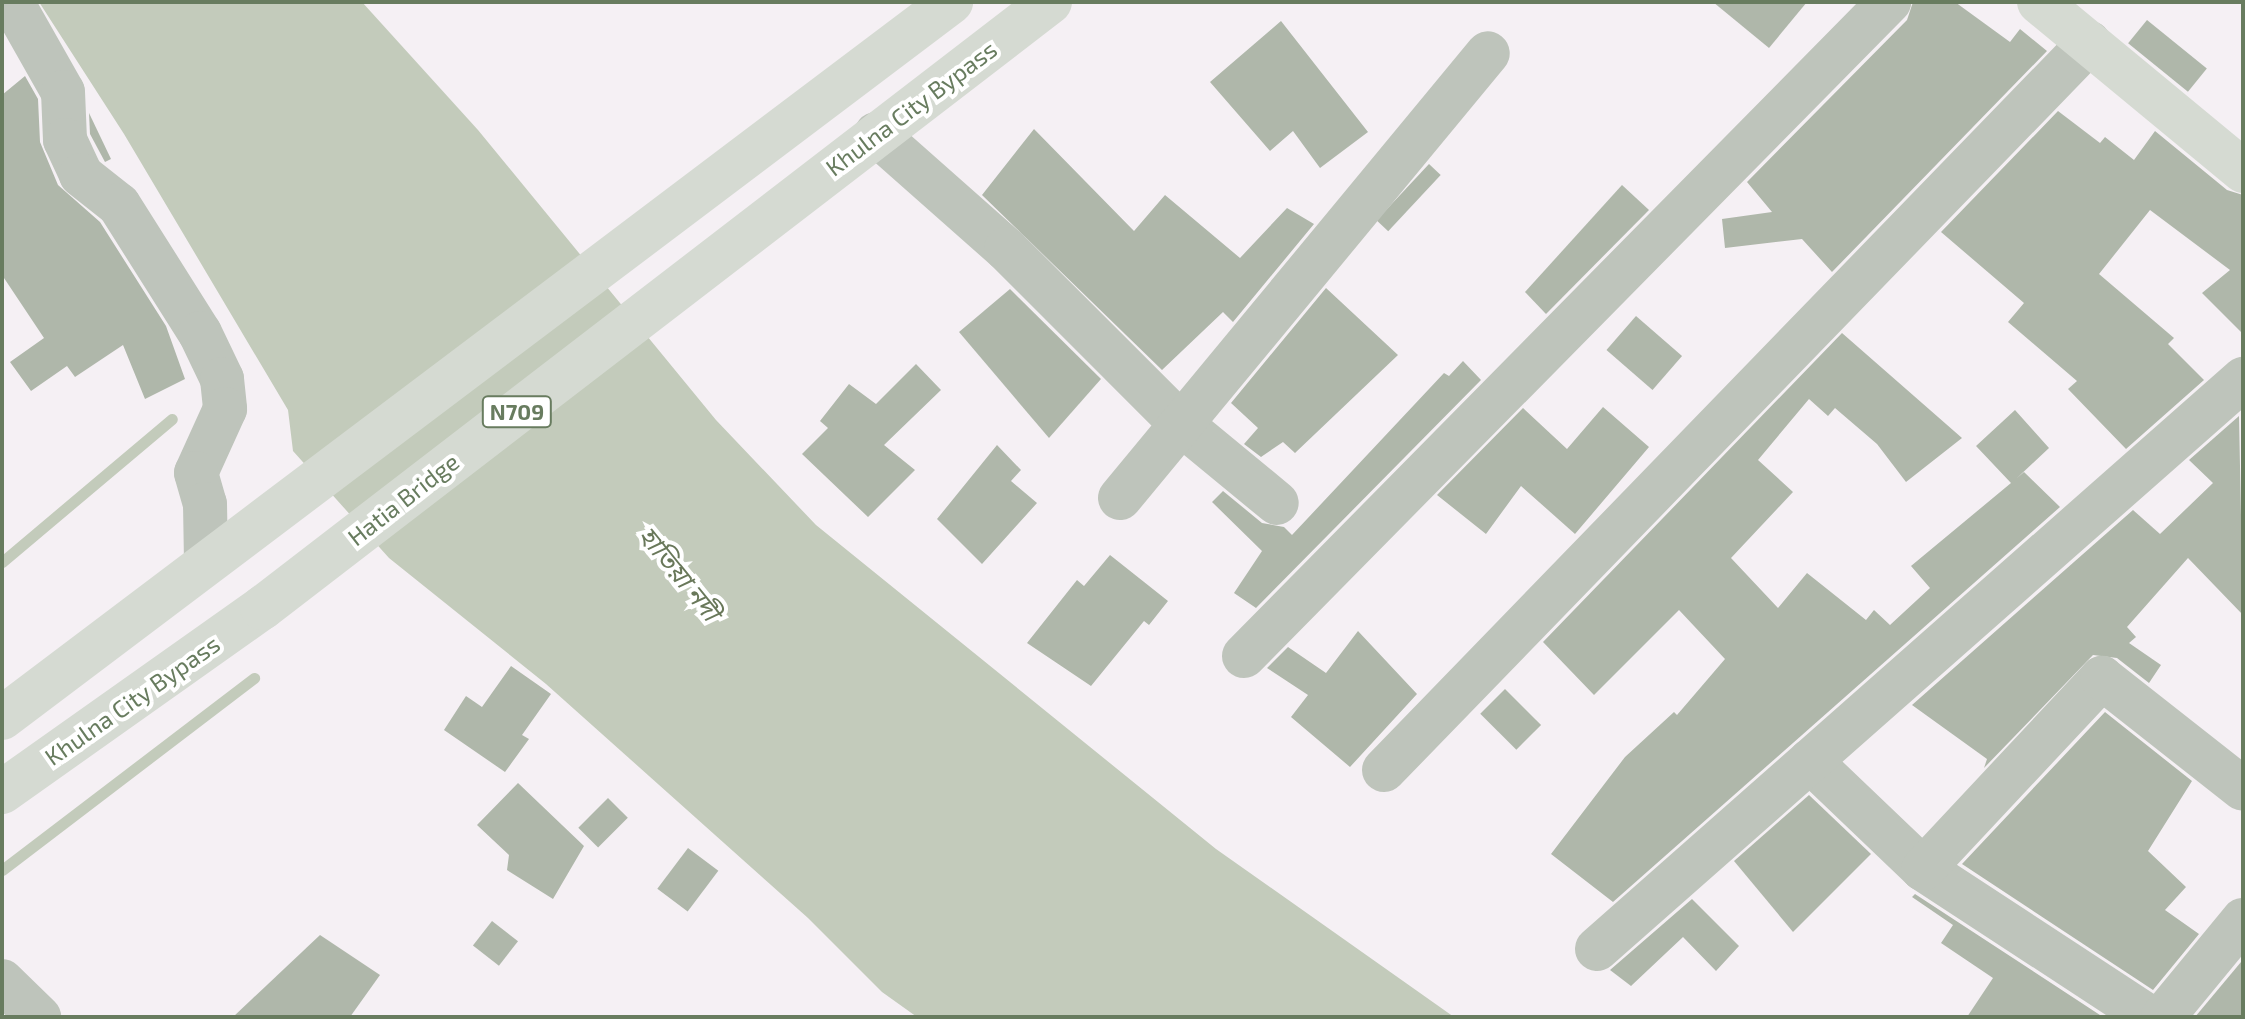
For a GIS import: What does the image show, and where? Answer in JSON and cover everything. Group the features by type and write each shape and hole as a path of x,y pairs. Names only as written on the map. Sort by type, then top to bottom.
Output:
{"main road":[{"name":"N709","path":"2,718 212,555 951,2"},
{"name":"Khulna City Bypass","path":"773,215 1050,2"},
{"path":"2039,2 2243,171"},
{"name":"Hatia Bridge","path":"262,608 773,215"},
{"name":"Khulna City Bypass","path":"2,792 262,608"}],"street":[{"path":"12,2 63,92 65,140 81,175 119,205 200,333 222,379 225,409 196,473 205,504 212,555"},
{"path":"1244,656 1889,2"},
{"path":"1384,770 2089,43"},
{"path":"1120,498 1488,53"},
{"path":"876,134 1006,249 1181,424 1277,503"},
{"path":"1597,949 2243,379"},
{"path":"1923,869 2102,678 2243,789"},
{"path":"1810,761 1923,869 2149,1017"},
{"path":"2163,1017 2243,920"},
{"path":"2,981 39,1017"}],"water":[{"name":"হাতিয়া নদী","path":"39,2 362,2 478,130 716,420 816,525 1216,849 1454,1017 917,1017 882,992 808,918 546,684 389,558 293,451 288,410 124,134"}],"building":[{"path":"1713,2 1807,2 1769,48"},
{"path":"1913,2 1955,2 2010,42 2020,29 2047,51 1832,272 1802,239 1725,248 1722,219 1772,212 1747,182 1907,20"},
{"path":"2147,20 2207,68 2188,92 2128,43"},
{"path":"1281,21 1368,132 1320,168 1293,131 1270,151 1210,82"},
{"path":"25,76 38,99 40,142 58,185 100,222 166,326 185,379 145,399 123,345 75,377 67,366 31,391 10,362 44,338 2,275 2,95"},
{"path":"2058,111 2100,143 2105,137 2134,160 2155,131 2227,190 2243,195 2243,334 2202,293 2230,270 2150,210 2099,274 2174,338 2168,344 2204,380 2126,449 2068,389 2077,381 2008,322 2024,303 1941,232"},
{"path":"89,113 111,159 105,162 90,134"},
{"path":"1034,129 1134,231 1165,195 1240,258 1287,208 1314,224 1233,322 1223,312 1162,370 982,195"},
{"path":"1429,164 1441,175 1388,231 1376,220"},
{"path":"1622,185 1649,210 1546,314 1525,292"},
{"path":"1326,288 1398,355 1295,453 1283,442 1261,457 1244,444 1258,428 1231,403"},
{"path":"1010,289 1101,379 1049,438 959,332"},
{"path":"1636,316 1682,356 1653,390 1606,350"},
{"path":"1842,333 1962,438 1906,482 1877,444 1835,408 1828,416 1809,399 1758,460 1793,492 1731,558 1778,608 1807,573 1866,620 1874,610 1890,625 1930,588 1911,566 2011,483 1976,446 2015,410 2049,448 2017,478 2024,472 2060,507 1613,902 1551,854 1625,757 1674,712 1677,715 1725,659 1679,610 1594,695 1543,642"},
{"path":"1463,361 1481,380 1256,608 1234,593 1262,551 1212,502 1223,491 1262,523 1284,527 1292,535 1444,373 1449,376"},
{"path":"916,364 941,390 884,445 915,470 868,517 802,454 828,428 820,421 849,384 876,404"},
{"path":"1603,407 1649,447 1575,534 1521,486 1486,534 1437,495 1523,408 1567,449"},
{"path":"2239,416 2243,615 2188,558 2127,627 2136,637 2129,643 2161,665 2149,683 2117,658 2093,655 1984,768 1987,759 1912,705 2133,510 2160,534 2213,483 2189,460"},
{"path":"997,445 1021,470 1011,481 1037,503 982,564 937,519"},
{"path":"1110,555 1168,601 1149,625 1144,621 1091,686 1027,643 1077,580 1084,586"},
{"path":"1358,631 1417,694 1350,767 1291,717 1308,695 1267,668 1288,647 1326,673"},
{"path":"511,666 551,694 522,735 529,739 505,772 444,730 466,696 482,707"},
{"path":"1505,689 1541,725 1516,750 1480,714"},
{"path":"2105,712 2192,781 2148,851 2186,887 2165,910 2199,934 2153,990 1962,864"},
{"path":"518,783 584,846 553,899 507,870 509,855 477,825"},
{"path":"1809,795 1871,854 1793,932 1734,861"},
{"path":"608,798 628,818 598,847 578,828"},
{"path":"688,848 718,871 688,912 657,889"},
{"path":"1915,894 2103,1017 1967,1017 1993,978 1941,943 1953,925 1912,897"},
{"path":"1692,899 1739,946 1716,971 1683,937 1631,986 1610,970"},
{"path":"492,921 518,941 499,966 473,945"},
{"path":"320,935 380,975 350,1017 233,1017"},
{"path":"2241,962 2243,1017 2195,1017"}],"waterway":[{"path":"2,562 172,419"},
{"path":"2,870 254,678"}]}
